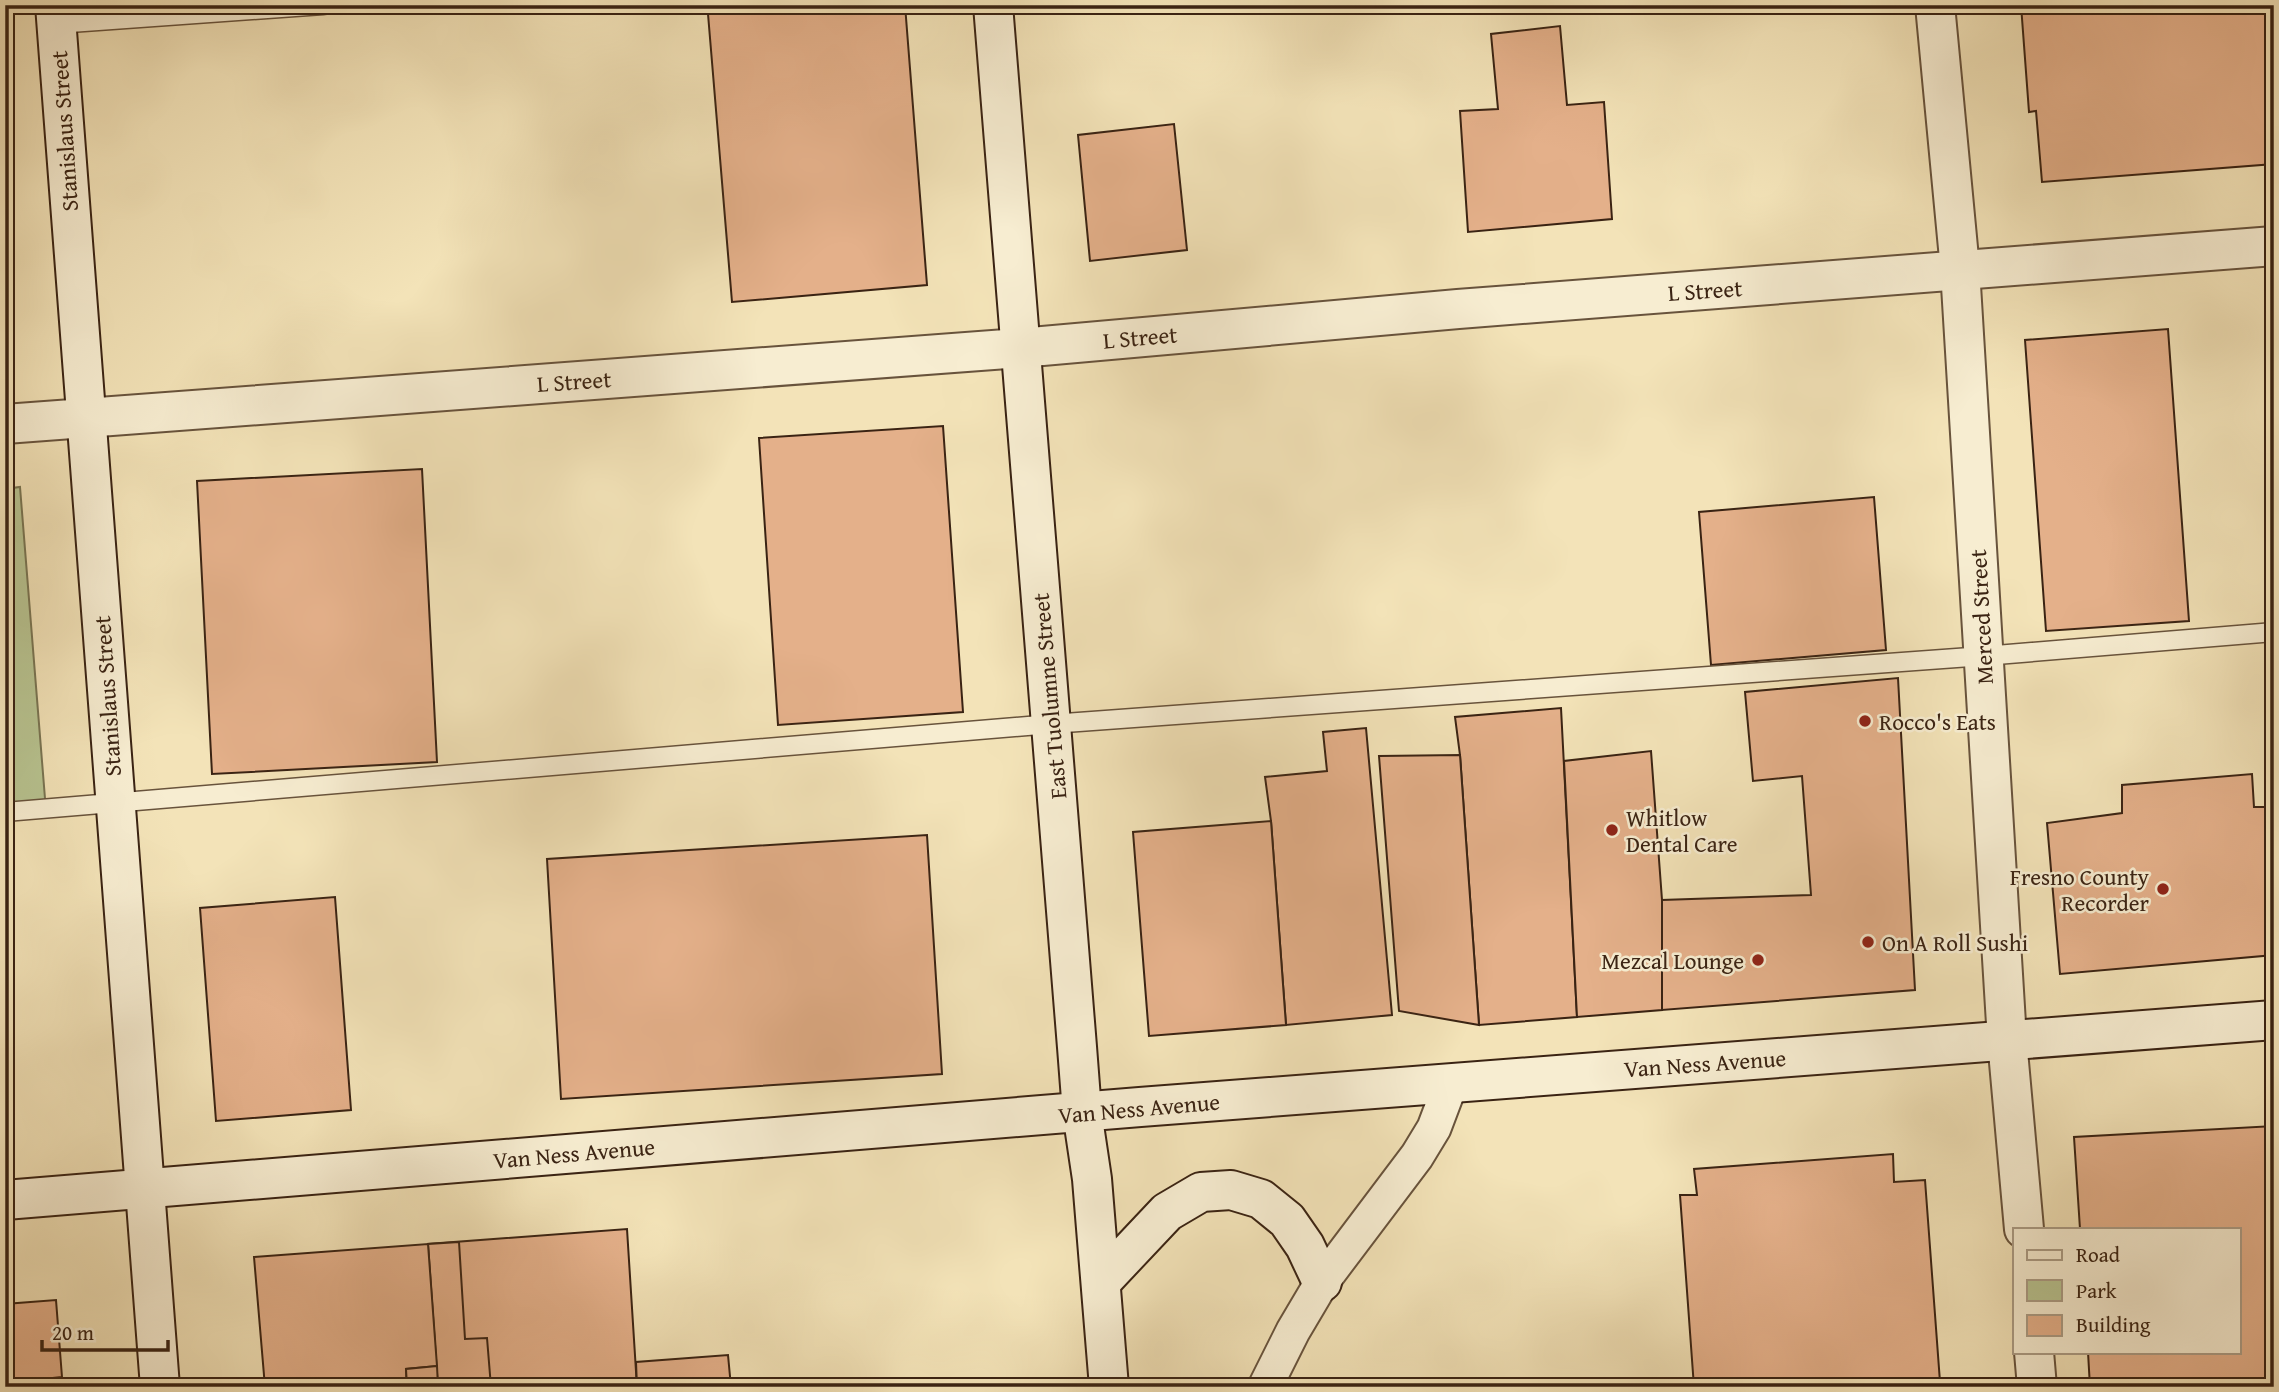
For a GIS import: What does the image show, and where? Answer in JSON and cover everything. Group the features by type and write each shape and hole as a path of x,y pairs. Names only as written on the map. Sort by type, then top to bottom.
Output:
{"main road":[{"name":"East Tuolumne Street","path":"993,5 1082,1112 1092,1179 1109,1387"},
{"name":"Merced Street","path":"1935,5 1960,270 2007,1040 2024,1228"},
{"name":"Stanislaus Street","path":"55,14 160,1387"},
{"name":"L Street","path":"5,424 1020,348 1471,308 2274,246"},
{"name":"Van Ness Avenue","path":"5,1200 1082,1112 2274,1020"},
{"path":"1101,1282 1167,1212 1201,1192 1231,1190 1261,1199 1287,1220 1305,1246 1322,1282"},
{"path":"2034,1354 2037,1387"}],"street":[{"path":"1265,1387 1293,1331 1322,1282 1417,1156 1434,1128 1451,1083"}],"lane":[{"path":"55,14 323,5"},
{"path":"5,812 1051,724 1984,656 2274,632"}],"green space":[{"path":"20,487 46,811 5,814 5,489"}],"building":[{"path":"807,5 905,5 927,285 732,302 708,14"},
{"path":"2021,5 2274,5 2274,164 2042,182 2036,111 2029,112"},
{"path":"1560,26 1567,105 1604,102 1612,219 1468,232 1460,111 1498,109 1491,34"},
{"path":"1174,124 1187,250 1090,261 1078,135"},
{"path":"2168,329 2189,621 2046,631 2025,340"},
{"path":"943,426 963,712 778,725 759,438"},
{"path":"422,469 437,762 212,774 197,481"},
{"path":"1874,497 1886,650 1711,665 1699,512"},
{"path":"1898,678 1915,990 1662,1010 1662,900 1811,895 1802,776 1753,781 1745,692"},
{"path":"1561,708 1577,1017 1479,1025 1455,717"},
{"path":"1366,728 1392,1015 1286,1025 1271,821 1265,777 1327,771 1323,732"},
{"name":"Whitlow Dental Care","path":"1651,751 1662,900 1662,1010 1577,1017 1564,761"},
{"path":"1460,755 1479,1025 1399,1011 1379,756"},
{"name":"Fresno County Recorder","path":"2252,774 2254,807 2274,807 2274,955 2060,974 2047,823 2122,813 2122,785"},
{"path":"1271,821 1286,1025 1149,1036 1133,832"},
{"path":"927,835 942,1074 561,1099 547,859"},
{"path":"335,897 351,1110 216,1121 200,908"},
{"path":"2274,1126 2274,1387 2090,1387 2088,1354 2240,1354 2240,1228 2080,1228 2074,1137"},
{"path":"1893,1154 1894,1182 1925,1180 1940,1382 1910,1387 1694,1387 1680,1195 1697,1195 1694,1169"},
{"path":"627,1229 637,1387 438,1387 428,1244"},
{"path":"459,1242 465,1339 487,1338 491,1387 438,1387 428,1244"},
{"path":"428,1244 437,1366 406,1369 407,1387 265,1387 254,1257"},
{"path":"56,1300 62,1377 5,1383 5,1304"},
{"path":"728,1355 731,1387 637,1387 636,1362"},
{"path":"437,1366 438,1387 407,1387 406,1369"}],"place":[{"name":"Rocco's Eats","path":"1865,721"},
{"name":"Whitlow Dental Care","path":"1612,830"},
{"name":"Fresno County Recorder","path":"2163,889"},
{"name":"On A Roll Sushi","path":"1868,942"},
{"name":"Mezcal Lounge","path":"1758,960"}]}
